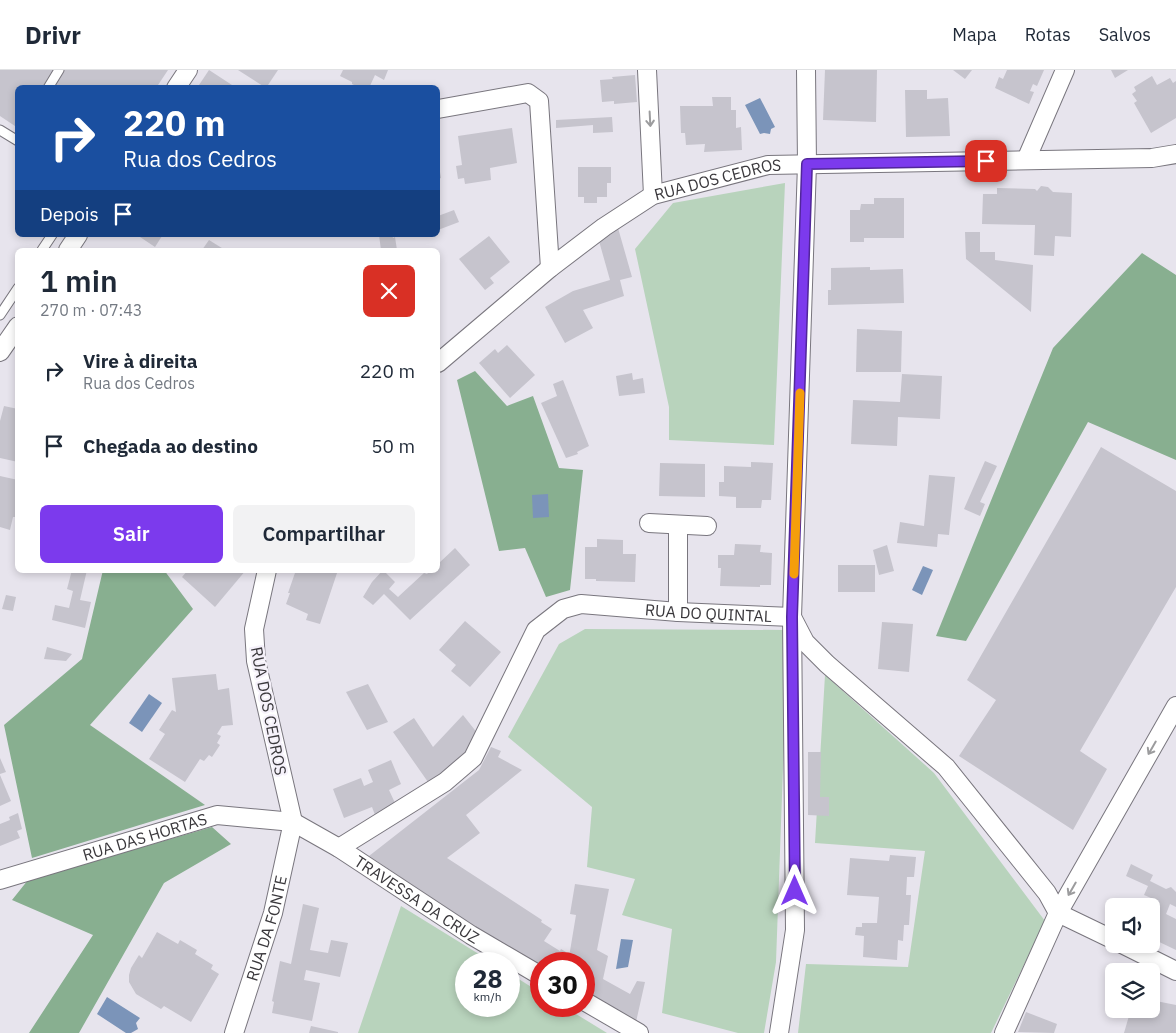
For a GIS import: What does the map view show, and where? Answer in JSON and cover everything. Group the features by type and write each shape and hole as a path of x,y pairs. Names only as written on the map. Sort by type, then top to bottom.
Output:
{"street":[{"path":"178,85 188,70"},
{"path":"647,70 653,195"},
{"path":"779,1033 795,930 792,617 807,164 806,70"},
{"path":"1026,160 1064,70"},
{"path":"440,109 528,92 539,101 550,268"},
{"name":"RUA DOS CEDROS","path":"440,361 550,268 604,227 653,195 768,165 1152,158 1176,154"},
{"path":"69,248 77,237"},
{"path":"0,352 15,330"},
{"path":"649,523 707,526"},
{"path":"678,525 678,612"},
{"name":"RUA DOS CEDROS","path":"266,573 254,630 256,662 293,822"},
{"name":"RUA DO QUINTAL","path":"339,848 444,782 472,758 536,630 563,609 581,604 678,612 792,617 805,642 827,664 946,767 1047,893 1058,913"},
{"path":"1004,1033 1058,913 1176,706"},
{"name":"RUA DAS HORTAS","path":"0,880 217,815 293,822"},
{"name":"TRAVESSA DA CRUZ","path":"293,822 339,848 471,935 530,970"},
{"name":"RUA DA FONTE","path":"234,1033 273,913 293,822"},
{"path":"1058,913 1105,936"},
{"path":"1140,953 1176,971"},
{"path":"595,1007 639,1033"}],"lane":[{"path":"50,85 59,70"},
{"path":"0,130 15,138"},
{"path":"43,248 51,237"},
{"path":"0,315 15,292"}],"green space":[{"path":"785,183 774,445 669,440 669,407 635,249 673,203"},
{"path":"1142,253 1176,275 1176,460 1088,422 966,641 936,636 1053,348"},
{"path":"475,371 507,406 533,396 559,468 583,470 570,590 546,597 525,548 499,551 457,380"},
{"path":"102,573 166,573 193,609 90,725 205,805 32,858 4,725 82,659"},
{"path":"585,629 788,630 776,962 764,1033 738,1033 662,1013 672,929 622,915 635,879 587,867 592,807 508,737 559,644"},
{"path":"825,675 934,773 1045,921 991,1033 798,1033 806,964 908,967 925,851 815,843"},
{"path":"212,827 231,844 164,883 79,1033 29,1033 93,935 12,900 28,880"},
{"path":"401,906 476,952 455,952 455,1017 520,1017 520,980 530,986 530,1017 581,1017 607,1033 358,1033"}],"water":[{"path":"760,98 775,127 771,129 770,134 760,134 745,105"},
{"path":"548,494 549,517 533,518 532,495"},
{"path":"923,566 933,570 922,595 912,590"},
{"path":"149,694 162,703 142,732 129,723"},
{"path":"621,939 633,940 628,967 616,969"},
{"path":"107,997 140,1018 136,1023 138,1029 131,1033 126,1033 97,1014"}],"building":[{"path":"0,70 168,70 158,85 15,85 15,126 0,116"},
{"path":"209,70 232,85 199,85"},
{"path":"238,70 278,70 268,85 261,85"},
{"path":"343,70 388,70 384,80 375,75 370,85 354,85 340,76"},
{"path":"825,70 877,70 876,122 823,120"},
{"path":"953,70 972,70 965,79"},
{"path":"1007,70 1044,70 1037,86 1033,84 1030,91 1034,92 1029,104 995,88 999,77 1003,79"},
{"path":"1111,70 1128,70 1115,78"},
{"path":"635,75 637,102 614,104 614,101 602,102 600,80"},
{"path":"1152,76 1157,85 1170,78 1173,83 1176,81 1176,118 1151,133 1134,103 1137,101 1132,94 1136,91 1134,87"},
{"path":"905,90 927,90 927,99 948,98 950,136 906,137"},
{"path":"712,97 731,97 731,110 736,110 736,128 741,127 742,150 704,152 705,144 686,145 685,133 681,133 680,106 713,106"},
{"path":"612,117 613,132 593,133 593,125 556,128 556,120"},
{"path":"512,128 517,163 490,168 491,180 465,184 464,178 458,179 456,166 462,165 458,136"},
{"path":"578,167 611,167 611,183 607,183 607,197 597,197 597,203 584,203 584,197 578,197"},
{"path":"1041,186 1048,187 1053,192 1072,193 1071,237 1055,236 1054,256 1034,255 1035,225 982,224 983,194 997,194 997,188 1035,189 1037,191"},
{"path":"874,198 904,198 904,238 864,238 864,242 850,242 850,210 860,210 861,204 874,204"},
{"path":"454,210 459,222 440,229 440,215"},
{"path":"618,228 632,277 620,280 624,296 583,310 593,328 565,343 545,307 573,291 610,280 599,241"},
{"path":"965,232 980,232 980,252 995,252 995,260 1033,265 1031,312 966,259"},
{"path":"489,236 510,262 490,278 494,283 485,290 459,259"},
{"path":"140,237 161,237 155,247"},
{"path":"379,237 395,237 397,248 381,248"},
{"path":"209,240 222,248 203,248"},
{"path":"870,267 870,270 903,269 904,303 828,305 828,290 831,290 831,268"},
{"path":"857,329 902,331 901,372 856,372"},
{"path":"507,345 535,375 510,398 479,363 495,349 498,353"},
{"path":"632,373 633,380 643,378 645,393 619,396 616,376"},
{"path":"902,374 942,376 940,419 898,417 897,446 851,444 853,400 900,402"},
{"path":"563,380 589,446 577,452 578,454 566,458 541,403 557,396 553,384"},
{"path":"4,406 15,408 15,461 0,458 0,421"},
{"path":"1101,447 1176,491 1176,587 1080,751 1107,769 1073,830 959,756 996,700 967,680"},
{"path":"985,461 997,466 980,502 985,504 980,516 964,509"},
{"path":"751,462 773,463 771,500 762,500 761,508 736,508 736,497 719,496 719,482 724,482 724,466 751,467"},
{"path":"660,463 705,464 705,497 659,496"},
{"path":"929,475 955,477 949,535 938,534 937,547 897,543 900,522 924,526"},
{"path":"0,476 15,479 15,517 13,517 10,530 0,527"},
{"path":"597,539 623,540 623,554 636,554 635,582 585,579 585,547 597,547"},
{"path":"735,544 761,545 760,552 772,553 771,585 760,585 760,587 720,586 721,568 718,568 718,555 734,555"},
{"path":"887,545 894,571 879,575 873,550"},
{"path":"455,548 470,565 410,620 384,594 373,605 363,597 380,573 386,573 395,582 389,589 398,597 424,573 440,573 440,562"},
{"path":"838,565 875,565 875,592 838,592"},
{"path":"71,573 86,573 80,600 91,602 85,628 52,620 55,605 69,608 73,591 67,589"},
{"path":"185,573 243,573 215,607 182,577"},
{"path":"295,573 337,573 320,624 306,620 308,614 286,604 290,593 288,593"},
{"path":"6,595 16,597 13,611 2,609"},
{"path":"465,621 501,652 470,687 451,671 456,665 439,650"},
{"path":"882,622 913,624 909,672 878,669"},
{"path":"47,647 72,654 66,661 44,659"},
{"path":"216,674 218,690 229,688 233,725 222,726 217,734 221,736 217,743 220,745 212,757 209,755 204,761 200,759 185,782 149,759 165,734 159,730 172,710 176,712 172,678"},
{"path":"368,684 388,722 367,730 346,692"},
{"path":"463,715 478,734 464,758 428,782 393,732 414,718 433,747"},
{"path":"491,747 501,751 498,757 522,770 466,815 480,833 447,858 542,920 541,922 552,929 544,941 560,951 561,949 566,952 530,952 530,962 520,957 520,952 513,952 369,856 479,770"},
{"path":"808,752 821,752 820,797 829,797 829,816 808,815"},
{"path":"0,758 6,772 0,774"},
{"path":"391,760 401,784 389,790 395,803 375,815 372,807 344,818 333,789 361,778 364,786 373,782 368,770"},
{"path":"0,775 11,801 0,806"},
{"path":"18,813 22,829 17,831 20,838 0,846 0,824 10,820 9,817"},
{"path":"890,855 916,857 914,877 907,877 906,895 911,895 909,925 904,925 903,941 898,940 897,960 863,957 864,936 855,935 856,927 862,927 862,923 877,923 879,897 847,895 850,858 889,861"},
{"path":"1131,864 1153,875 1150,881 1166,889 1171,887 1176,892 1176,907 1170,904 1166,914 1176,919 1176,950 1160,942 1160,898 1151,898 1144,895 1148,886 1126,876"},
{"path":"575,884 609,889 597,950 608,956 603,979 630,994 637,981 645,982 636,1022 595,999 595,952 570,952 576,915 570,914"},
{"path":"303,904 319,908 310,950 328,953 331,940 348,943 340,977 306,970 304,980 320,983 312,1021 272,1013 274,1002 272,1001 280,961 291,964"},
{"path":"157,932 178,944 180,940 197,950 195,954 213,965 211,969 219,974 191,1022 164,1006 161,1009 136,994 129,982 131,968 139,955 142,958"},
{"path":"1160,1002 1176,1005 1176,1033 1124,1033 1128,1018 1160,1018"},
{"path":"1026,1012 1057,1024 1054,1033 1018,1032"},
{"path":"311,1026 338,1032 338,1033 309,1033"}],"slow traffic":[{"path":"794,574 800,393"}],"route":[{"path":"795,891 792,617 807,164 986,161"}]}
